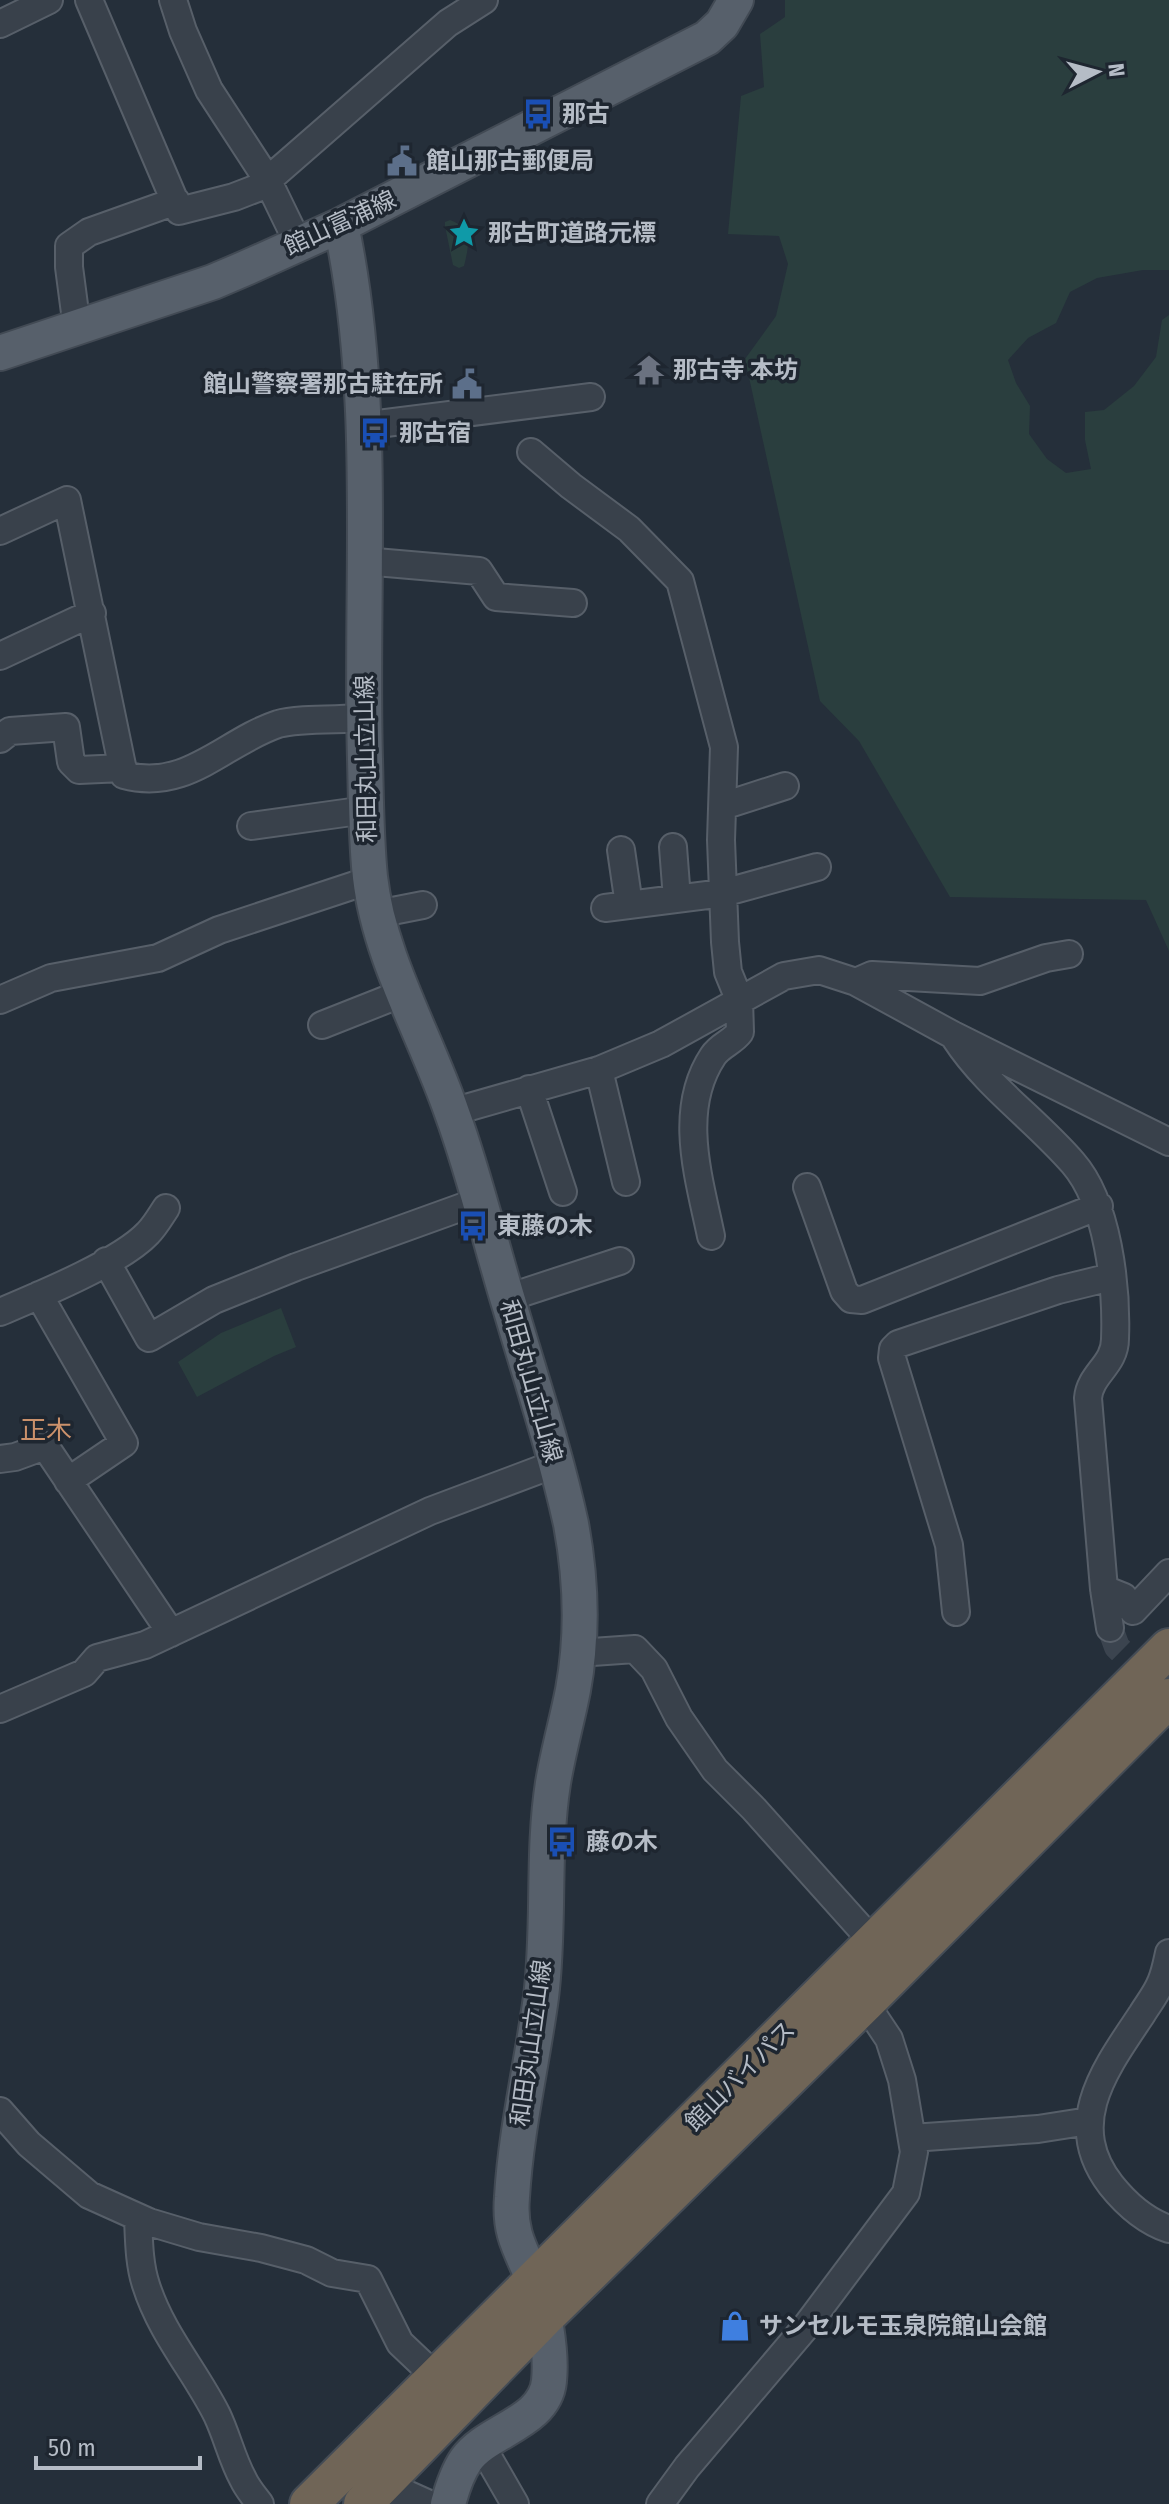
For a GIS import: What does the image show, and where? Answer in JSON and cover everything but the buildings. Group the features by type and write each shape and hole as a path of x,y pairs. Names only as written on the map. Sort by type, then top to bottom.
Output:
{"highway":[{"name":"館山バイパス","path":"309,2504 1169,1648"},
{"name":"館山バイパス","path":"372,2496 544,2318 865,2003 1169,1698"}],"main road":[{"name":"館山富浦線","path":"0,353 213,282 341,225 707,38 722,24 736,0"},
{"name":"和田丸山立山線","path":"341,225 352,274 361,351 364,718 370,880 377,914 403,993 452,1112 479,1201 555,1464 571,1525 578,1575 578,1653 552,1787 542,1988 519,2117 511,2202 512,2226 518,2251 534,2279 544,2318 549,2387 538,2406 467,2458 454,2482 448,2504"}],"street":[{"path":"0,24 49,0"},
{"path":"89,0 179,211 260,187 448,23 484,0"},
{"path":"173,0 209,90 267,179 298,243"},
{"path":"77,328 69,246 89,232 176,201"},
{"path":"362,426 591,397"},
{"path":"531,452 629,529 680,581 724,747 723,893 728,972 739,999 740,1032 711,1059 694,1105 696,1168 711,1236"},
{"path":"0,531 67,500 124,775 141,780 193,771 279,723 364,718"},
{"path":"364,561 479,571 496,597 573,603"},
{"path":"0,656 92,613"},
{"path":"0,739 10,731 66,727 71,762 79,770 123,768"},
{"path":"723,806 785,786"},
{"path":"251,826 366,810"},
{"path":"673,847 677,899"},
{"path":"621,850 617,906 723,893 817,867"},
{"path":"0,1000 51,978 158,958 219,930 370,880"},
{"path":"377,914 423,905"},
{"path":"856,982 872,975 980,981 1046,958 1069,954"},
{"path":"452,1112 599,1070 661,1044 784,976 819,970 856,982 953,1035 1169,1142"},
{"path":"322,1025 403,993"},
{"path":"953,1035 999,1092 1074,1163 1099,1206 1106,1233 1116,1341 1105,1369 1093,1378 1088,1398 1110,1628"},
{"path":"599,1070 626,1182"},
{"path":"529,1089 563,1192"},
{"path":"807,1187 844,1291 851,1299 862,1300 1099,1206"},
{"path":"106,1261 149,1338 214,1300 479,1201"},
{"path":"0,1312 132,1247 147,1234 166,1208"},
{"path":"507,1298 620,1261"},
{"path":"956,1612 949,1545 892,1358 893,1349 898,1344 1043,1295 1111,1277"},
{"path":"39,1295 124,1443 68,1481"},
{"path":"0,1459 45,1446 171,1633"},
{"path":"0,1709 84,1673 97,1658 145,1645 430,1511 555,1464"},
{"path":"1104,1589 1124,1597 1133,1611 1169,1573"},
{"path":"578,1653 635,1649 654,1669 679,1718 715,1770 874,1943"},
{"path":"1169,1953 1161,1983 1160,2004 1097,2085 1089,2121 1090,2145 1103,2175 1124,2201 1154,2224 1169,2229"},
{"path":"660,2504 687,2467 804,2329 906,2193 914,2152 902,2080 889,2039 865,2003"},
{"path":"0,2111 29,2144 89,2195 138,2218 199,2237 306,2260 332,2273 368,2279 400,2343 437,2378"},
{"path":"912,2138 1026,2130 1089,2121"},
{"path":"138,2218 146,2285 163,2326 199,2381 220,2420 243,2480 260,2504"},
{"path":"481,2445 515,2504"},
{"path":"372,2496 409,2495 429,2504"}],"green space":[{"path":"785,0 1169,0 1169,270 1143,270 1097,278 1070,292 1056,323 1028,338 1008,360 1016,383 1030,406 1029,434 1047,459 1066,473 1091,469 1085,440 1085,412 1104,410 1134,386 1156,357 1162,320 1169,315 1169,951 1146,900 950,897 859,741 820,701 745,359 776,316 788,264 779,236 728,234 741,96 764,87 760,34 785,17"},
{"path":"450,220 463,228 468,238 464,266 459,268 453,265 445,226 445,222"},
{"path":"281,1308 296,1347 197,1397 178,1362 221,1333"}],"tunnel":[{"path":"1110,1628 1117,1647 1154,1683"}],"place":[{"name":"那古","path":"538,114"},
{"name":"館山那古郵便局","path":"402,161"},
{"name":"那古町道路元標","path":"464,233"},
{"name":"那古寺 本坊","path":"649,370"},
{"name":"館山警察署那古駐在所","path":"467,384"},
{"name":"那古宿","path":"375,433"},
{"name":"東藤の木","path":"473,1226"},
{"name":"藤の木","path":"562,1842"},
{"name":"サンセルモ玉泉院館山会館","path":"735,2326"}],"district":[{"name":"正木","path":"46,1430"}]}
